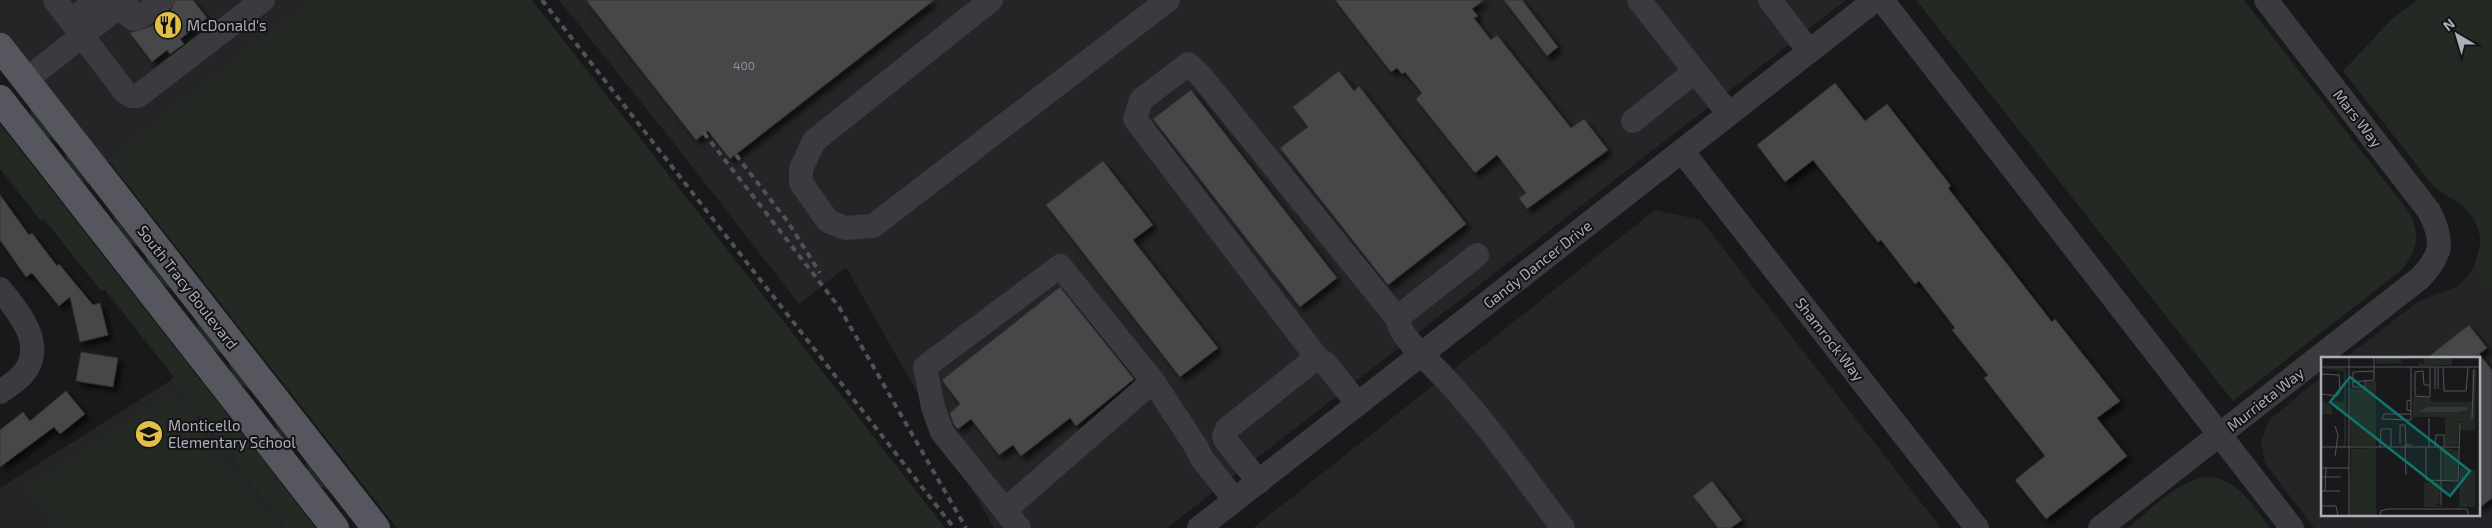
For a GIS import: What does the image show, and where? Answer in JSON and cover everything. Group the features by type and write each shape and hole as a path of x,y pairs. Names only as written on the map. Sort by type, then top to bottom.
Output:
{"main road":[{"name":"South Tracy Boulevard","path":"0,47 376,528"},
{"path":"0,99 335,528"}],"street":[{"path":"55,0 125,92 131,96 138,96 259,1"},
{"path":"26,80 76,28 114,2 133,19 143,15 162,0"},
{"path":"991,0 814,141 802,168 801,183 828,221 845,228 873,226 1168,0"},
{"path":"1639,0 1729,114"},
{"path":"1771,0 1809,51"},
{"name":"Gandy Dancer Drive","path":"1199,528 1875,0"},
{"path":"1882,0 2292,528"},
{"name":"Mars Way","path":"2266,0 2418,194 2437,227 2440,242"},
{"path":"1358,404 1325,363 1318,359 1135,119 1140,100 1188,64 1200,74 1397,318 1400,328 1421,354 1458,391 1563,528"},
{"path":"1633,121 1695,71"},
{"name":"Shamrock Way","path":"1682,151 1977,528"},
{"name":"Murrieta Way","path":"2100,528 2420,278 2435,260 2440,242"},
{"path":"1397,318 1477,254"},
{"path":"1153,382 1012,519 942,432 933,407 925,367 1060,266 1153,382 1203,460 1235,500"},
{"path":"0,289 17,310 31,336 32,359 22,375 0,392"},
{"path":"1259,482 1226,441 1224,436 1227,429 1311,362 1318,359"}],"shaded area":[{"path":"0,0 313,0 102,167 0,33"},
{"path":"313,0 532,0 945,528 397,528 108,160"},
{"path":"559,0 1846,0 1167,528 994,528 846,267 799,304 681,152"},
{"path":"1916,0 2244,0 2408,211 2415,227 2416,235 2416,243 2410,258 2399,272 2233,401"},
{"path":"2417,0 2492,0 2492,291 2473,269 2480,246 2480,236 2475,221 2464,207 2434,187 2343,71 2391,20"},
{"path":"30,106 59,143 48,138 38,128 32,117"},
{"path":"0,124 316,528 286,528 171,380 174,377 104,289 101,291 44,219 41,221 0,169"},
{"path":"64,149 93,186 80,180 64,165 67,161"},
{"path":"1655,210 1701,220 1941,528 1253,528"},
{"path":"114,212 141,248 128,243 113,227 116,224 112,215"},
{"path":"147,255 174,290 154,277 148,266"},
{"path":"2473,269 2492,291 2492,528 2314,528 2265,463 2261,441 2269,420 2321,377 2321,516 2480,516 2480,357 2346,357 2419,301 2459,286"},
{"path":"196,318 224,354 214,350 204,341 198,329"},
{"path":"229,360 251,389 248,389 229,376 232,371 229,366"},
{"name":"Monticello Elementary School","path":"171,380 286,528 0,528 0,488"},
{"name":"Monticello Elementary School","path":"172,395 277,528 61,528 56,524 27,489"},
{"path":"272,416 300,451 288,447 274,433 277,428"},
{"path":"306,459 331,493 324,487 320,487 308,472"},
{"path":"2199,478 2220,479 2237,488 2252,503 2270,528 2128,528 2177,489"}],"building":[{"name":"McDonald's","path":"175,0 193,0 207,18 180,39 184,44 170,54 167,50 152,62 130,33 152,26 171,10"},
{"path":"586,0 934,0 730,159 708,131 696,140"},
{"path":"1335,0 1484,0 1472,9 1478,16 1474,18 1491,40 1497,35 1571,128 1584,119 1608,150 1527,209 1519,198 1526,193 1497,155 1475,173 1416,99 1422,93 1405,72 1402,74 1397,68 1391,72"},
{"path":"1504,0 1522,0 1558,47 1547,56"},
{"path":"1339,71 1354,91 1359,86 1466,224 1388,285 1280,148 1308,127 1293,107"},
{"path":"1835,83 1865,121 1887,104 1951,186 1948,188 2052,322 2055,319 2120,401 2097,418 2127,456 2046,519 2015,480 2045,456 1984,378 1988,375 1952,330 1955,328 1919,281 1915,284 1881,240 1878,242 1813,160 1785,182 1757,145"},
{"path":"1191,90 1337,278 1300,307 1153,119"},
{"path":"1103,161 1153,225 1133,240 1218,348 1180,377 1046,205"},
{"path":"0,195 29,235 32,233 57,266 59,264 93,305 100,303 108,335 80,342 70,297 59,306 32,273 26,277 0,240"},
{"path":"1060,287 1134,379 1076,426 1070,418 1021,456 1013,445 999,455 971,419 958,429 954,425 950,413 960,404 942,380"},
{"path":"2469,325 2487,348 2479,354 2492,370 2492,498 2480,507 2480,357 2478,355 2475,357 2428,357"},
{"path":"81,352 118,358 113,387 76,381"},
{"path":"66,391 85,414 60,434 54,427 0,467 0,430 23,412 30,421"},
{"path":"1712,481 1742,520 1731,528 1718,528 1693,496"}],"railway":[{"path":"542,0 954,528"},
{"path":"704,133 839,307 966,528"},
{"path":"736,155 788,222 820,273"}],"place":[{"name":"McDonald's","path":"168,25"},
{"name":"Monticello Elementary School","path":"149,434"}]}
